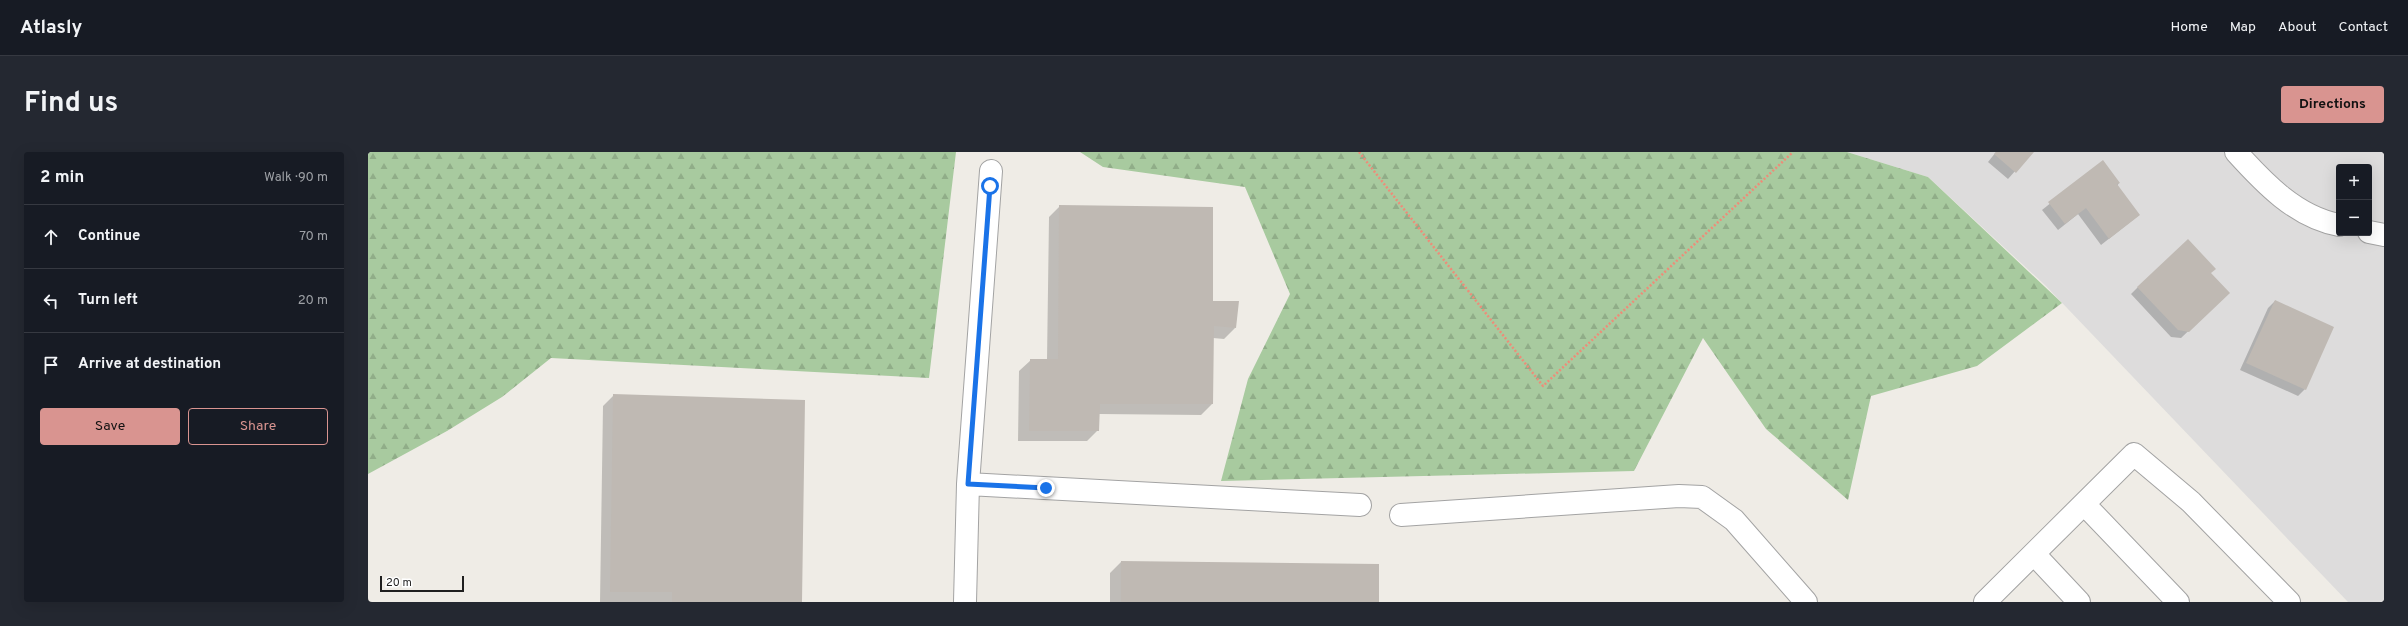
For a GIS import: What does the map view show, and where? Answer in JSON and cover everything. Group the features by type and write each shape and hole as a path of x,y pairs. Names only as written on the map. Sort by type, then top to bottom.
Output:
{"street":[{"path":"2236,152 2260,178 2283,198 2306,212 2336,224"},
{"path":"965,602 968,484 991,170"},
{"path":"2372,233 2384,235"},
{"path":"1985,602 2134,454 2191,502 2289,602"},
{"path":"968,484 1360,505"},
{"path":"1402,515 1679,496 1702,497 1734,520 1806,602"},
{"path":"2084,504 2178,602"},
{"path":"2034,554 2080,602"}],"path":[{"path":"1359,152 1543,386 1793,152"}],"shaded area":[{"path":"1847,152 2384,152 2384,602 2348,602 2046,286 1928,177"}],"green space":[{"path":"368,152 956,152 929,378 551,358 502,397 447,431 368,474"},
{"path":"1080,152 1847,152 1928,177 2062,303 1977,366 1871,396 1848,500 1766,429 1703,338 1634,471 1221,481 1248,379 1290,294 1245,187 1103,167"}],"building":[{"path":"1996,152 2034,152 2016,173 1994,154"},
{"path":"2103,160 2120,183 2117,184 2140,215 2109,239 2086,208 2065,224 2048,202"},
{"path":"1059,205 1213,207 1213,301 1239,301 1236,328 1214,326 1213,404 1100,404 1099,431 1029,431 1030,359 1058,359"},
{"path":"2188,239 2216,269 2211,273 2230,293 2189,332 2178,330 2137,287"},
{"path":"2275,300 2334,327 2306,390 2246,363"},
{"path":"613,394 805,400 802,602 672,602 672,592 610,592"},
{"path":"1121,561 1379,564 1379,602 1121,602"}],"route":[{"path":"990,186 968,484 1046,488"}]}
